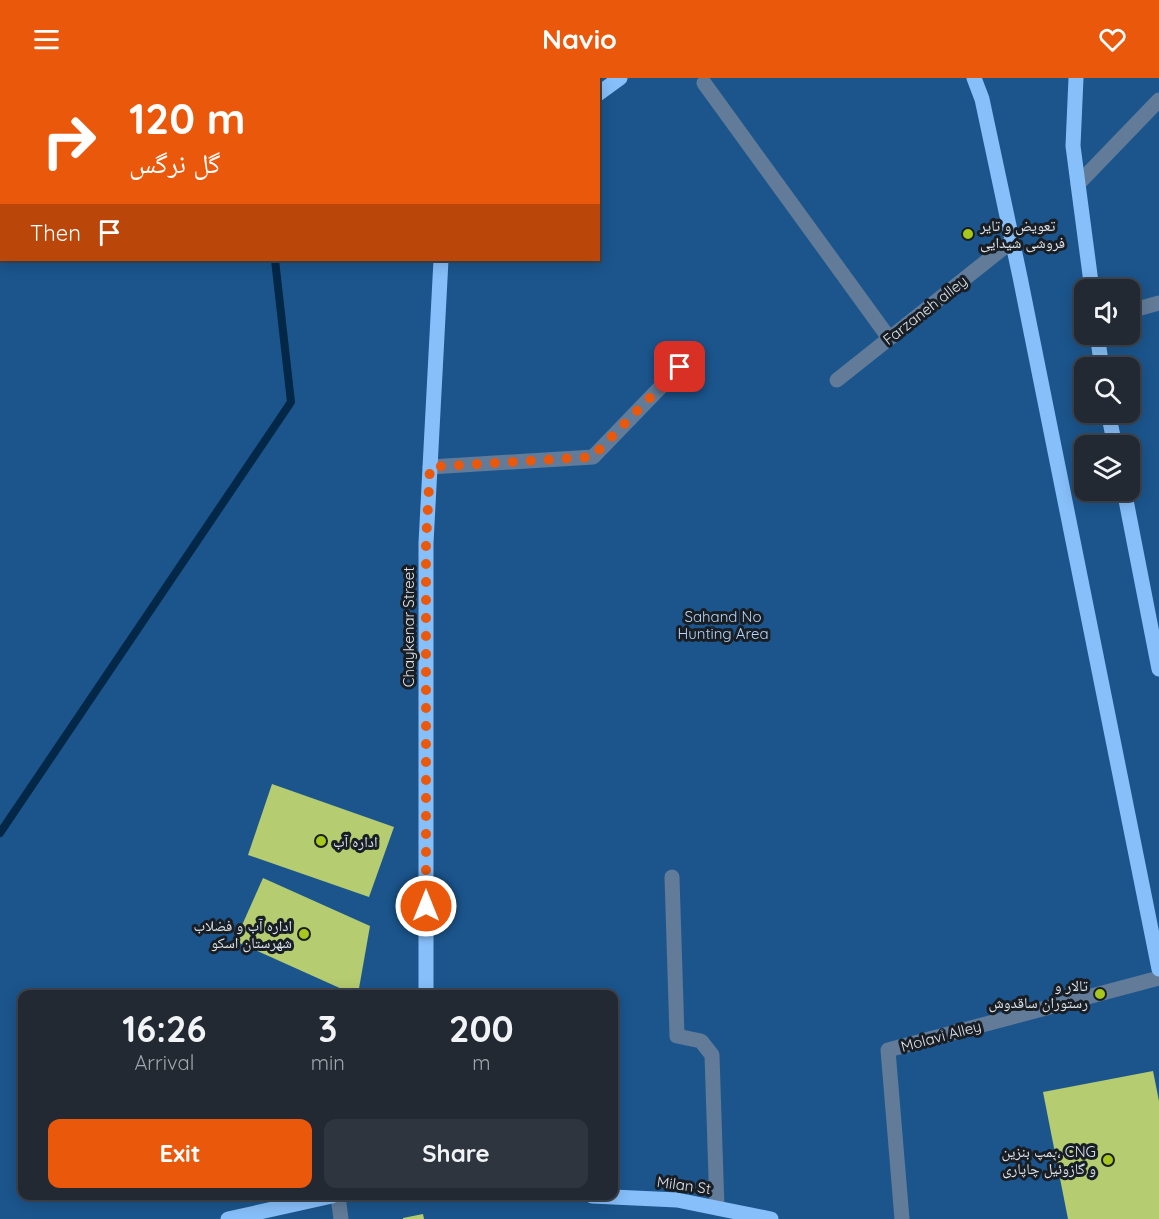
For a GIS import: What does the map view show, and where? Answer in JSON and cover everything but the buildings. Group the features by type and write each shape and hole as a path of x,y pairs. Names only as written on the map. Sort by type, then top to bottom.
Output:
{"main road":[{"path":"600,93 620,78"},
{"path":"974,78 981,99 1012,241 1159,969"},
{"path":"1076,78 1073,146 1091,279"},
{"name":"Chaykenar Street","path":"426,990 426,555 442,261"},
{"path":"1126,501 1159,669"},
{"name":"Milan St","path":"618,1197 677,1200 771,1219"},
{"path":"228,1219 314,1200"}],"street":[{"path":"704,83 889,338"},
{"path":"1078,184 1159,99"},
{"name":"Farzaneh alley","path":"837,380 1012,241"},
{"path":"1140,308 1159,303"},
{"path":"430,467 592,457 680,367"},
{"path":"672,877 677,1036 701,1041 712,1055 717,1208"},
{"name":"Molavi Alley","path":"902,1219 888,1050 1159,978"},
{"path":"339,1200 341,1219"}],"green space":[{"name":"Sahand No Hunting Area","path":"600,78 1159,78 1159,1219 0,1219 0,261 600,261"}],"waterway":[{"path":"0,833 291,402 275,261"}],"place":[{"name":"تعویض و تایر فروشی شیدایی","path":"968,234"},
{"name":"اداره آب","path":"321,841"},
{"name":"اداره آب و فضلاب شهرستان اسکو","path":"304,934"},
{"name":"تالار و رستوران ساقدوش","path":"1100,994"},
{"name":"پمپ بنزین، CNG و گازوئیل چاپاری","path":"1108,1160"}],"route":[{"path":"426,906 426,543 430,467 592,457 680,367"}]}
